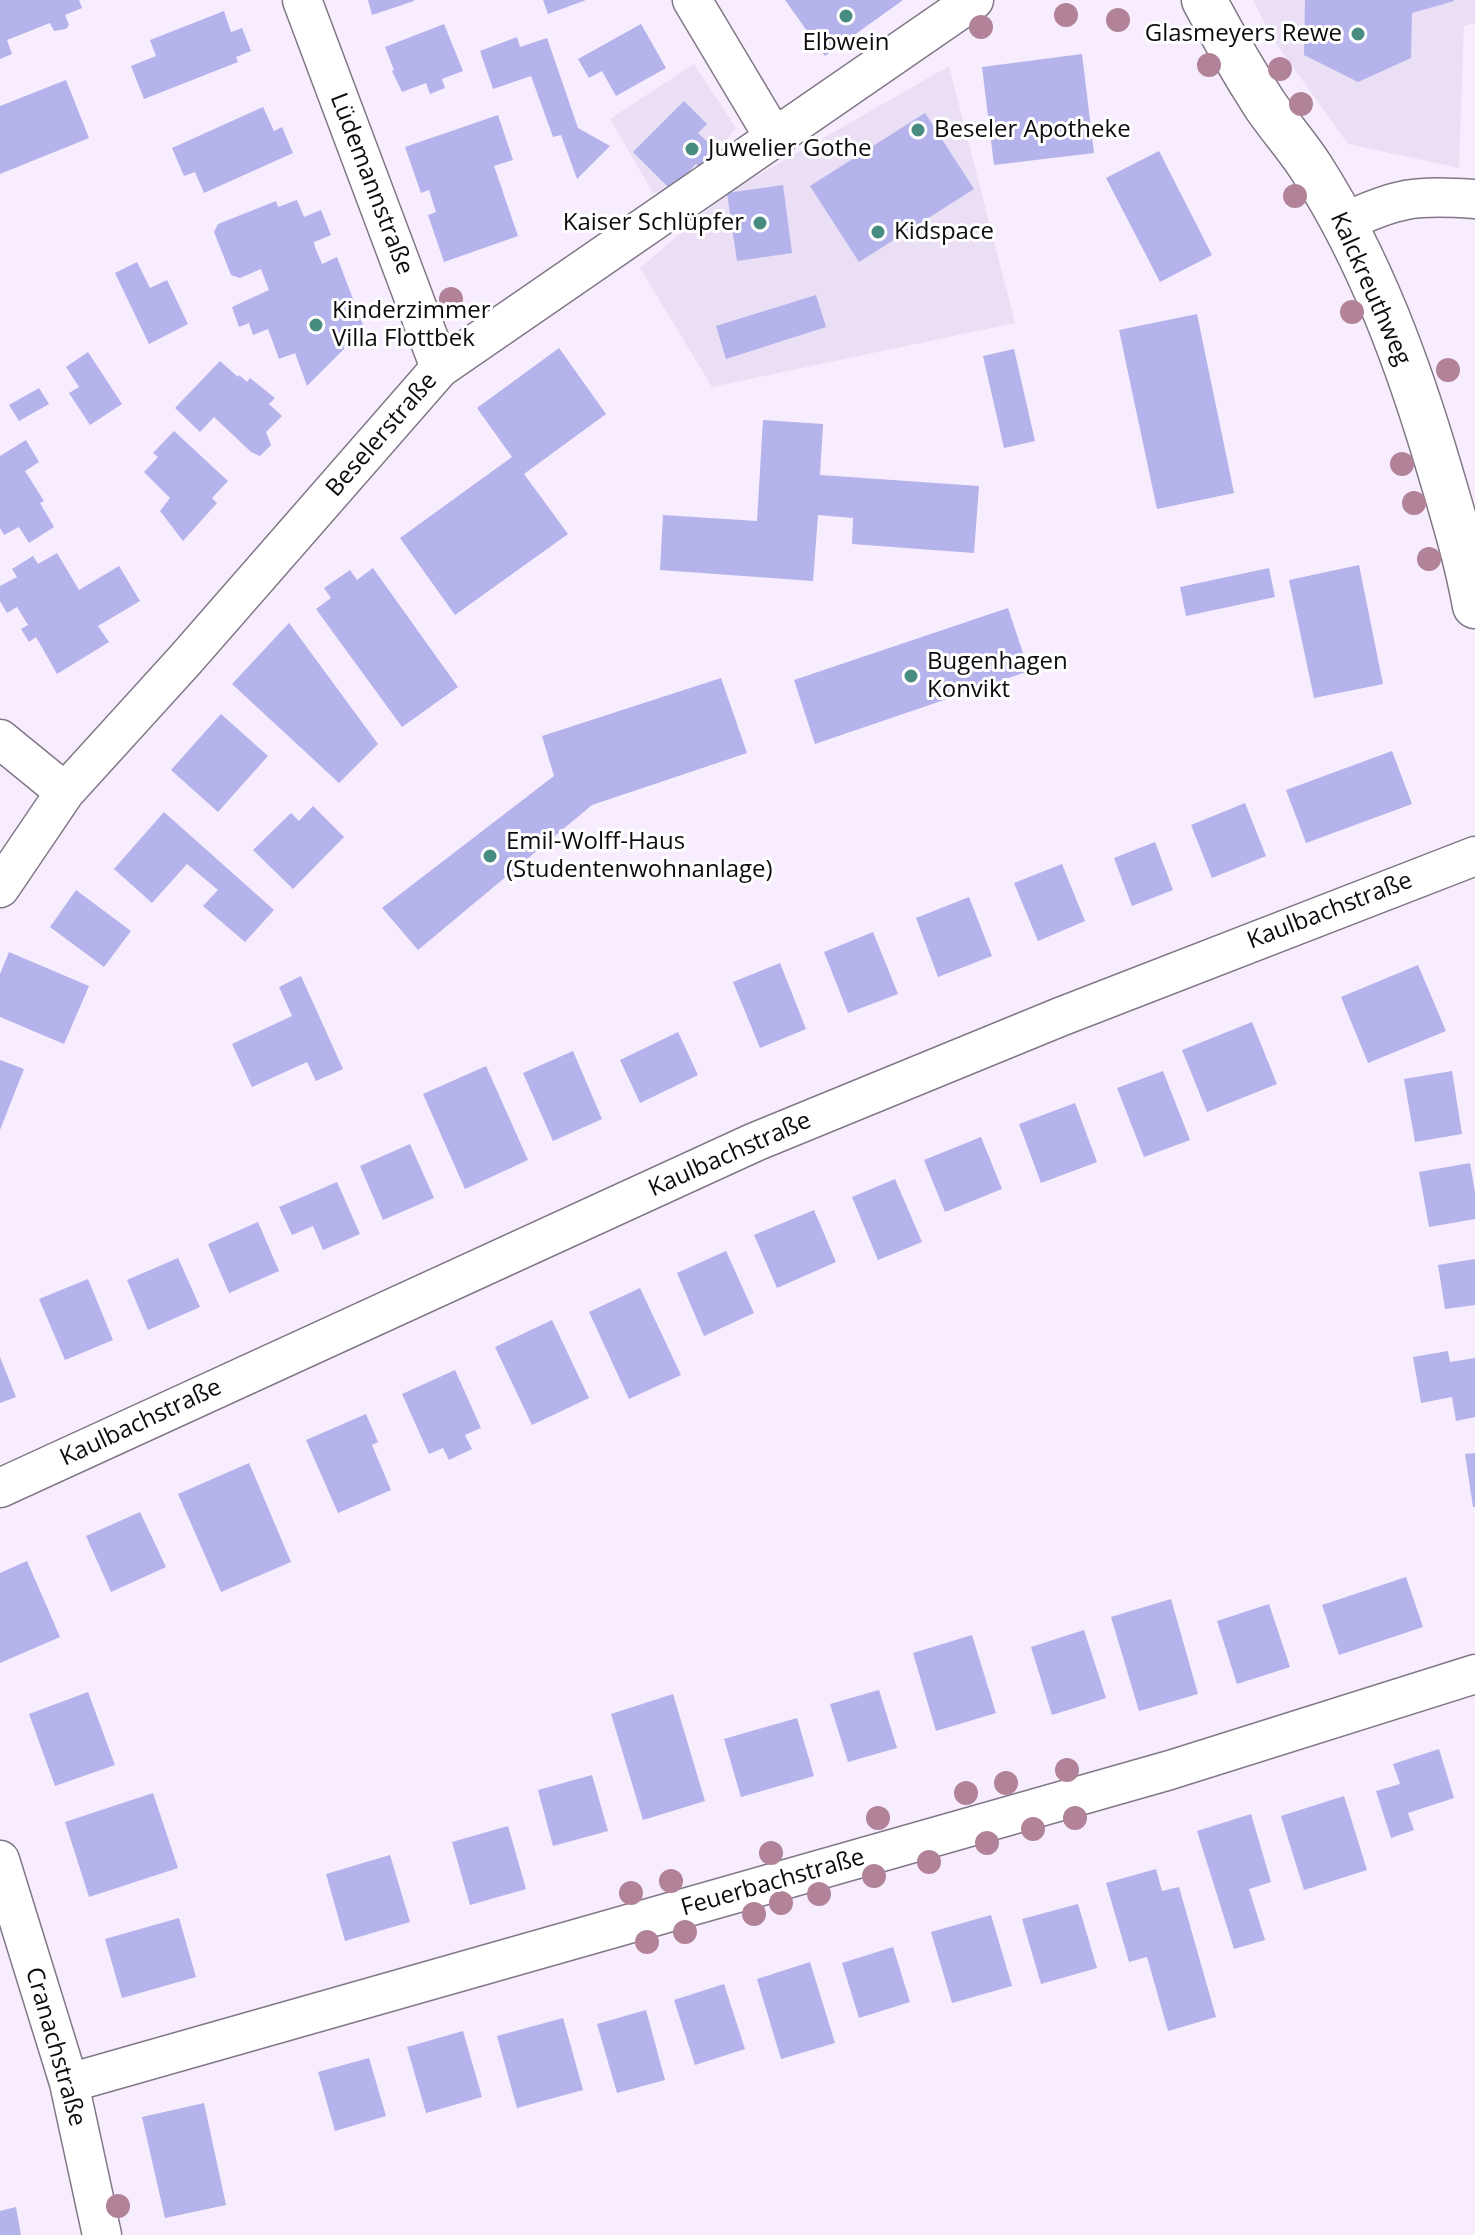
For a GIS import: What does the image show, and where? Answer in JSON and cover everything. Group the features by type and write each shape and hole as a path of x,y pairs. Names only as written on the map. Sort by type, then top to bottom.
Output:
{"street":[{"name":"Lüdemannstraße","path":"302,0 440,368"},
{"path":"692,0 775,139"},
{"name":"Beselerstraße","path":"0,888 65,792 185,660 440,368 974,0"},
{"name":"Kalckreuthweg","path":"1204,0 1258,94 1312,168 1378,295 1424,416 1453,514 1475,606"},
{"path":"1343,223 1379,206 1403,199 1475,199"},
{"path":"0,739 65,792"},
{"name":"Kaulbachstraße","path":"0,1488 755,1142 1060,1017 1475,856"},
{"name":"Feuerbachstraße","path":"69,2083 1170,1770 1475,1674"},
{"name":"Cranachstraße","path":"0,1860 69,2083 102,2235"}],"shaded area":[{"path":"1253,0 1475,0 1475,23 1464,26 1459,168 1348,144 1272,38"},
{"path":"694,64 736,128 701,169 696,164 671,190 653,193 610,119"},
{"path":"949,66 1015,323 712,387 640,268 727,193"}],"building":[{"path":"0,0 79,0 82,8 65,15 69,25 66,29 54,31 50,23 7,40 12,54 0,59"},
{"path":"368,0 414,0 414,1 372,15"},
{"path":"543,0 586,0 548,14"},
{"path":"785,0 903,0 825,56"},
{"name":"Glasmeyers Rewe","path":"1305,0 1454,1 1412,13 1411,58 1358,82 1304,55"},
{"path":"224,11 231,32 242,28 251,51 236,57 238,62 144,99 131,66 156,56 150,40"},
{"path":"444,24 463,71 442,79 445,88 430,94 426,83 402,92 385,47"},
{"path":"641,24 666,68 616,96 602,71 589,78 578,59"},
{"path":"517,37 520,47 547,38 578,128 610,146 577,179 561,135 553,137 531,76 493,89 480,51"},
{"path":"1082,54 1094,153 994,165 982,67"},
{"path":"66,80 89,138 0,174 0,106"},
{"path":"684,101 707,124 698,133 718,152 701,169 696,164 671,190 633,152"},
{"path":"263,107 274,131 282,127 293,153 204,193 195,172 184,176 172,148"},
{"path":"925,113 974,189 859,262 810,186"},
{"path":"498,115 513,160 494,166 518,236 444,262 428,215 436,212 429,190 421,193 405,147"},
{"path":"1159,151 1212,255 1160,282 1106,178"},
{"name":"Kaiser Schlüpfer","path":"783,185 792,253 737,261 727,193"},
{"path":"297,200 304,217 321,210 331,235 314,242 315,247 322,264 337,257 363,325 345,333 344,349 307,386 295,353 279,359 268,329 253,335 249,323 239,327 232,307 269,290 261,269 240,278 231,275 214,232 218,224 276,201 278,207"},
{"path":"137,262 150,288 167,280 188,324 149,344 115,273"},
{"path":"816,295 826,327 726,359 716,326"},
{"path":"1197,314 1234,493 1157,509 1119,330"},
{"path":"559,348 606,414 524,474 568,534 455,615 400,538 512,457 477,408"},
{"path":"1014,349 1035,441 1004,448 983,356"},
{"path":"88,352 122,404 90,425 69,393 79,387 66,367"},
{"path":"220,361 238,377 247,382 250,378 275,398 269,404 282,416 266,432 271,445 260,456 251,452 214,417 200,432 175,408"},
{"path":"39,388 49,404 19,421 9,405"},
{"path":"763,420 823,424 820,475 979,486 974,553 852,544 853,518 818,515 813,581 660,570 663,515 757,521"},
{"path":"174,431 228,481 212,498 217,503 183,541 160,511 170,498 144,472 158,457 153,453"},
{"path":"26,440 39,462 25,471 44,501 40,503 54,527 29,543 19,527 4,535 0,528 0,456"},
{"path":"57,553 79,590 119,566 140,601 98,626 109,642 57,674 36,637 29,642 21,629 28,625 17,607 7,613 0,601 0,586 17,577 12,569 33,556 38,564"},
{"path":"1359,565 1383,684 1314,698 1289,580"},
{"path":"373,568 458,687 402,727 316,609 331,598 324,588 350,570 357,580"},
{"path":"1269,568 1275,597 1186,616 1180,587"},
{"name":"Bugenhagen Konvikt","path":"1008,608 1029,671 815,744 794,680"},
{"path":"289,623 378,744 339,783 232,684"},
{"name":"Emil-Wolff-Haus (Studentenwohnanlage)","path":"721,678 747,753 592,805 418,950 382,908 554,776 542,736"},
{"path":"221,714 268,756 218,812 171,770"},
{"path":"1392,751 1412,804 1306,843 1286,790"},
{"path":"1245,803 1266,856 1212,878 1191,825"},
{"path":"313,806 344,837 293,889 253,850 291,813 299,821"},
{"path":"164,812 274,910 245,942 203,906 218,890 187,864 152,903 114,869"},
{"path":"1155,842 1173,890 1132,906 1114,858"},
{"path":"1062,864 1085,921 1038,941 1014,883"},
{"path":"76,890 131,931 104,967 50,927"},
{"path":"969,897 992,956 938,977 916,918"},
{"path":"873,932 898,994 848,1013 824,952"},
{"path":"9,952 89,986 64,1044 0,1017 0,974"},
{"path":"780,963 806,1029 760,1048 733,982"},
{"path":"1418,965 1446,1031 1368,1063 1341,997"},
{"path":"301,976 343,1069 316,1081 307,1062 252,1087 232,1044 292,1016 279,987"},
{"path":"1252,1022 1277,1084 1207,1112 1182,1050"},
{"path":"678,1032 698,1075 640,1103 620,1060"},
{"path":"573,1051 602,1119 553,1141 523,1073"},
{"path":"0,1060 24,1069 0,1130"},
{"path":"486,1066 528,1160 465,1189 423,1094"},
{"path":"1163,1071 1190,1140 1144,1157 1117,1088"},
{"path":"1452,1071 1462,1134 1415,1142 1404,1079"},
{"path":"1075,1103 1097,1162 1041,1183 1019,1124"},
{"path":"981,1137 1002,1189 945,1212 924,1160"},
{"path":"410,1144 434,1198 383,1220 360,1166"},
{"path":"1470,1163 1475,1192 1475,1219 1429,1227 1419,1172"},
{"path":"895,1179 922,1242 878,1260 852,1197"},
{"path":"337,1182 360,1234 323,1250 313,1226 292,1235 279,1207"},
{"path":"814,1210 836,1262 777,1288 754,1235"},
{"path":"258,1222 279,1271 229,1293 208,1244"},
{"path":"726,1251 754,1313 704,1336 677,1273"},
{"path":"178,1258 200,1307 148,1330 127,1280"},
{"path":"1475,1259 1475,1305 1445,1309 1438,1265"},
{"path":"88,1279 113,1340 65,1360 39,1299"},
{"path":"640,1288 681,1375 629,1399 589,1312"},
{"path":"552,1320 589,1398 532,1425 495,1347"},
{"path":"1448,1351 1450,1362 1475,1358 1475,1417 1456,1421 1452,1397 1421,1403 1413,1357"},
{"path":"0,1357 16,1397 0,1403"},
{"path":"455,1370 481,1428 465,1435 472,1449 449,1460 443,1448 429,1454 402,1394"},
{"path":"366,1414 378,1442 372,1445 391,1490 338,1513 306,1440"},
{"path":"1475,1453 1475,1507 1473,1507 1465,1454"},
{"path":"249,1463 291,1562 221,1592 178,1494"},
{"path":"140,1512 166,1567 111,1592 86,1536"},
{"path":"27,1561 60,1637 0,1663 0,1573"},
{"path":"1406,1577 1423,1627 1339,1655 1322,1605"},
{"path":"1171,1599 1198,1694 1139,1711 1111,1617"},
{"path":"1269,1604 1290,1667 1237,1684 1217,1621"},
{"path":"1084,1630 1106,1698 1052,1715 1031,1647"},
{"path":"972,1635 996,1713 936,1731 913,1653"},
{"path":"879,1690 897,1748 848,1762 830,1704"},
{"path":"88,1692 115,1765 55,1786 29,1714"},
{"path":"673,1694 705,1801 643,1820 611,1714"},
{"path":"797,1718 814,1776 741,1797 724,1739"},
{"path":"1439,1749 1454,1798 1408,1813 1414,1830 1391,1838 1376,1791 1400,1784 1393,1764"},
{"path":"592,1775 608,1831 553,1846 538,1790"},
{"path":"153,1793 178,1868 89,1897 65,1822"},
{"path":"1344,1796 1367,1870 1304,1890 1281,1816"},
{"path":"1251,1814 1271,1882 1249,1889 1265,1940 1234,1949 1197,1831"},
{"path":"508,1826 526,1889 470,1905 452,1842"},
{"path":"390,1855 410,1922 345,1941 326,1874"},
{"path":"1156,1869 1162,1891 1179,1887 1216,2017 1168,2031 1147,1957 1129,1962 1106,1883"},
{"path":"1078,1904 1097,1968 1041,1984 1022,1919"},
{"path":"991,1915 1012,1986 952,2003 931,1932"},
{"path":"179,1918 196,1977 122,1998 105,1939"},
{"path":"893,1947 910,2002 859,2018 842,1963"},
{"path":"810,1962 835,2043 781,2059 757,1979"},
{"path":"724,1984 745,2049 695,2065 674,2000"},
{"path":"646,2010 665,2080 617,2093 597,2024"},
{"path":"563,2018 583,2090 517,2108 497,2036"},
{"path":"463,2031 482,2097 426,2113 407,2047"},
{"path":"369,2058 386,2116 335,2131 318,2072"},
{"path":"204,2103 226,2205 165,2218 142,2117"},
{"path":"16,2207 21,2235 0,2235 0,2211"}],"place":[{"name":"Elbwein","path":"846,16"},
{"name":"Glasmeyers Rewe","path":"1358,34"},
{"name":"Beseler Apotheke","path":"918,130"},
{"name":"Juwelier Gothe","path":"692,149"},
{"name":"Kaiser Schlüpfer","path":"760,223"},
{"name":"Kidspace","path":"878,232"},
{"name":"Kinderzimmer Villa Flottbek","path":"316,325"},
{"name":"Bugenhagen Konvikt","path":"911,676"},
{"name":"Emil-Wolff-Haus (Studentenwohnanlage)","path":"490,856"}]}
